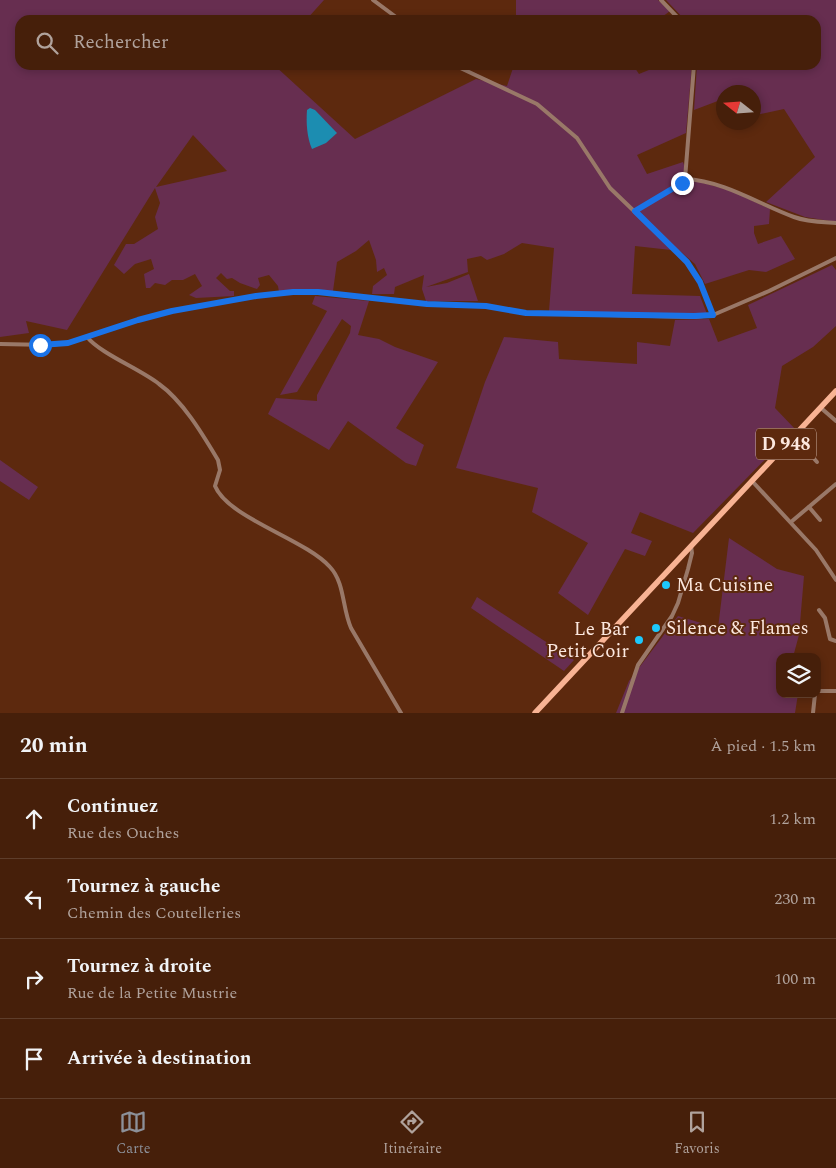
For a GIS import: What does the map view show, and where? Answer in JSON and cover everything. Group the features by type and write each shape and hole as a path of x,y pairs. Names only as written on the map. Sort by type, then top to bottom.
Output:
{"main road":[{"name":"D 948","path":"535,713 836,391"}],"street":[{"path":"373,0 393,15"},
{"path":"661,0 675,15"},
{"path":"465,70 547,110 577,138 610,188 687,262 700,282 713,315"},
{"path":"635,211 686,179 694,70"},
{"path":"686,179 694,179 735,191 796,218 836,223"},
{"path":"0,344 49,345 68,343 172,311 256,296 293,292 318,292 427,304 486,306 526,313 713,315 769,291 836,258"},
{"path":"87,337 159,384 176,400 218,460 220,470 215,486 224,499 246,516 302,548 330,567 341,589 351,628 401,713"},
{"path":"821,408 836,421"},
{"path":"794,436 817,462"},
{"path":"752,481 816,550 836,580"},
{"path":"791,522 836,484"},
{"path":"809,507 820,520"},
{"path":"622,713 638,666 672,616 678,602 692,553 691,546"},
{"path":"819,610 825,618 830,639 836,641"},
{"path":"821,690 836,691"},
{"path":"813,713 815,698"}],"shaded area":[{"path":"0,0 324,0 310,15 15,15 15,70 279,70 355,139 476,79 507,86 512,70 636,70 639,74 649,70 692,70 686,133 637,155 647,174 683,162 689,179 732,191 770,209 769,224 754,226 754,233 758,244 781,236 795,259 766,272 749,270 705,284 695,264 680,251 635,246 632,294 700,296 707,314 549,311 554,248 522,243 504,254 487,260 481,256 467,259 468,272 426,287 447,283 469,274 478,301 426,301 422,289 424,275 395,287 394,294 372,294 373,286 387,275 384,268 377,272 376,260 369,240 356,251 337,262 333,291 279,292 278,286 269,275 258,278 260,285 257,289 232,278 227,279 221,273 216,278 230,291 234,291 234,296 196,298 189,295 202,286 195,274 183,280 172,280 165,285 155,283 150,288 146,288 144,274 154,269 151,259 135,264 124,274 114,265 126,244 134,244 158,229 155,217 160,203 155,188 67,330 26,321 29,333 0,337","holes":["193,135 227,171 156,187"]},
{"path":"516,0 658,0 670,11 665,15 516,15"},
{"path":"666,0 836,0 836,222 805,217 766,202 815,157 784,109 761,114 761,85 716,85 716,102 694,110 697,70 821,70 821,15 680,15"},
{"path":"832,265 836,270 836,326 813,347 782,366 775,408 795,429 693,533 640,512 631,533 652,541 645,556 625,549 588,615 558,593 588,543 532,512 538,488 456,468 485,382 504,337 558,342 559,359 637,364 637,342 670,346 675,320 709,319 718,342 757,328 748,305"},
{"path":"315,296 369,301 358,335 379,339 395,347 438,362 396,428 424,445 416,466 406,463 348,421 329,450 268,414 276,398 317,401 317,395 350,333 351,326 342,319 297,392 280,395 327,311 312,304"},
{"path":"0,460 38,487 29,500 0,481"},
{"path":"729,538 777,569 804,576 799,635 794,653 776,653 776,698 797,698 795,713 616,713 629,681 678,616 718,628"},
{"path":"477,597 574,660 564,671 471,608"}],"water":[{"path":"310,108 315,110 337,133 326,143 312,149 307,125 307,110"}],"place":[{"name":"Ma Cuisine","path":"666,585"},
{"name":"Silence & Flames","path":"656,628"},
{"name":"Le Bar Petit Coir","path":"639,640"}],"route":[{"path":"40,345 68,343 138,320 204,304 293,292 318,292 427,304 500,307 526,313 713,315 700,282 691,266 635,211 682,183"}]}
